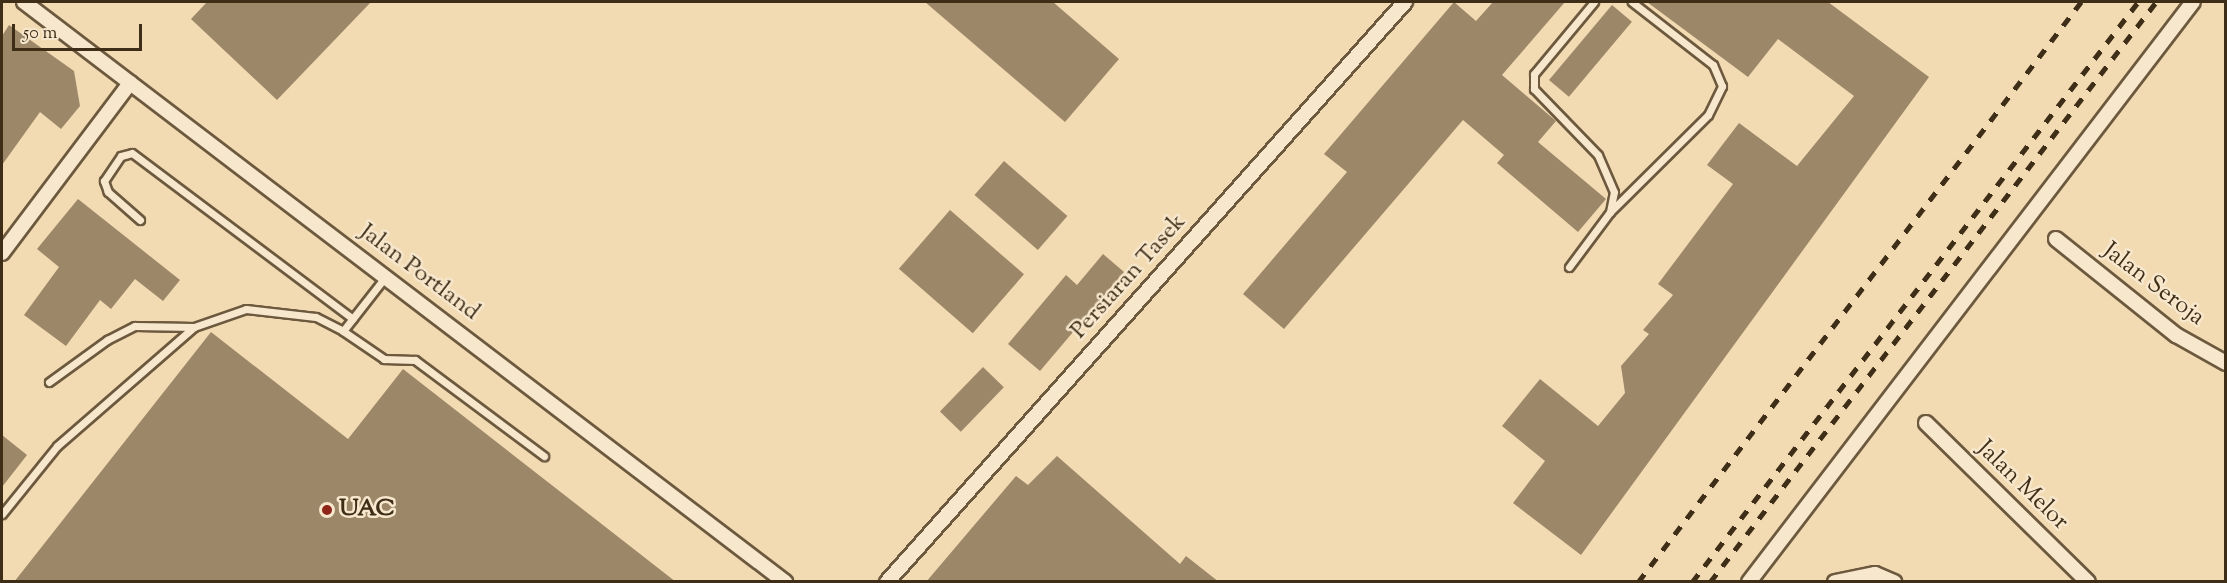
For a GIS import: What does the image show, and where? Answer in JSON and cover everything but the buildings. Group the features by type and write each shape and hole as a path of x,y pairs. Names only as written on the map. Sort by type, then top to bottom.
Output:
{"street":[{"name":"Jalan Portland","path":"24,2 785,582"},
{"name":"Persiaran Tasek","path":"887,582 1405,2"},
{"path":"1749,582 2193,2"},
{"path":"2,253 130,83"},
{"name":"Jalan Seroja","path":"2056,239 2176,335 2226,363"},
{"name":"Jalan Melor","path":"1926,423 2088,582"},
{"path":"1835,582 1875,574 1894,582"}],"lane":[{"path":"1594,2 1539,63 1534,74 1534,89 1598,155 1614,192 1610,212"},
{"path":"1569,267 1610,212 1708,115 1722,86 1713,64 1632,2"},
{"path":"140,220 108,192 104,181 122,156 132,153 353,319"},
{"path":"343,331 386,276"},
{"path":"49,382 107,340 135,326 194,327 246,309 316,317 343,331 384,359 415,360 544,456"},
{"path":"2,514 57,446 194,327"}],"railway":[{"path":"1638,582 2081,2"},
{"path":"1692,582 2138,2"},
{"path":"1710,582 2156,2"}],"place":[{"name":"UAC","path":"327,510"}]}
